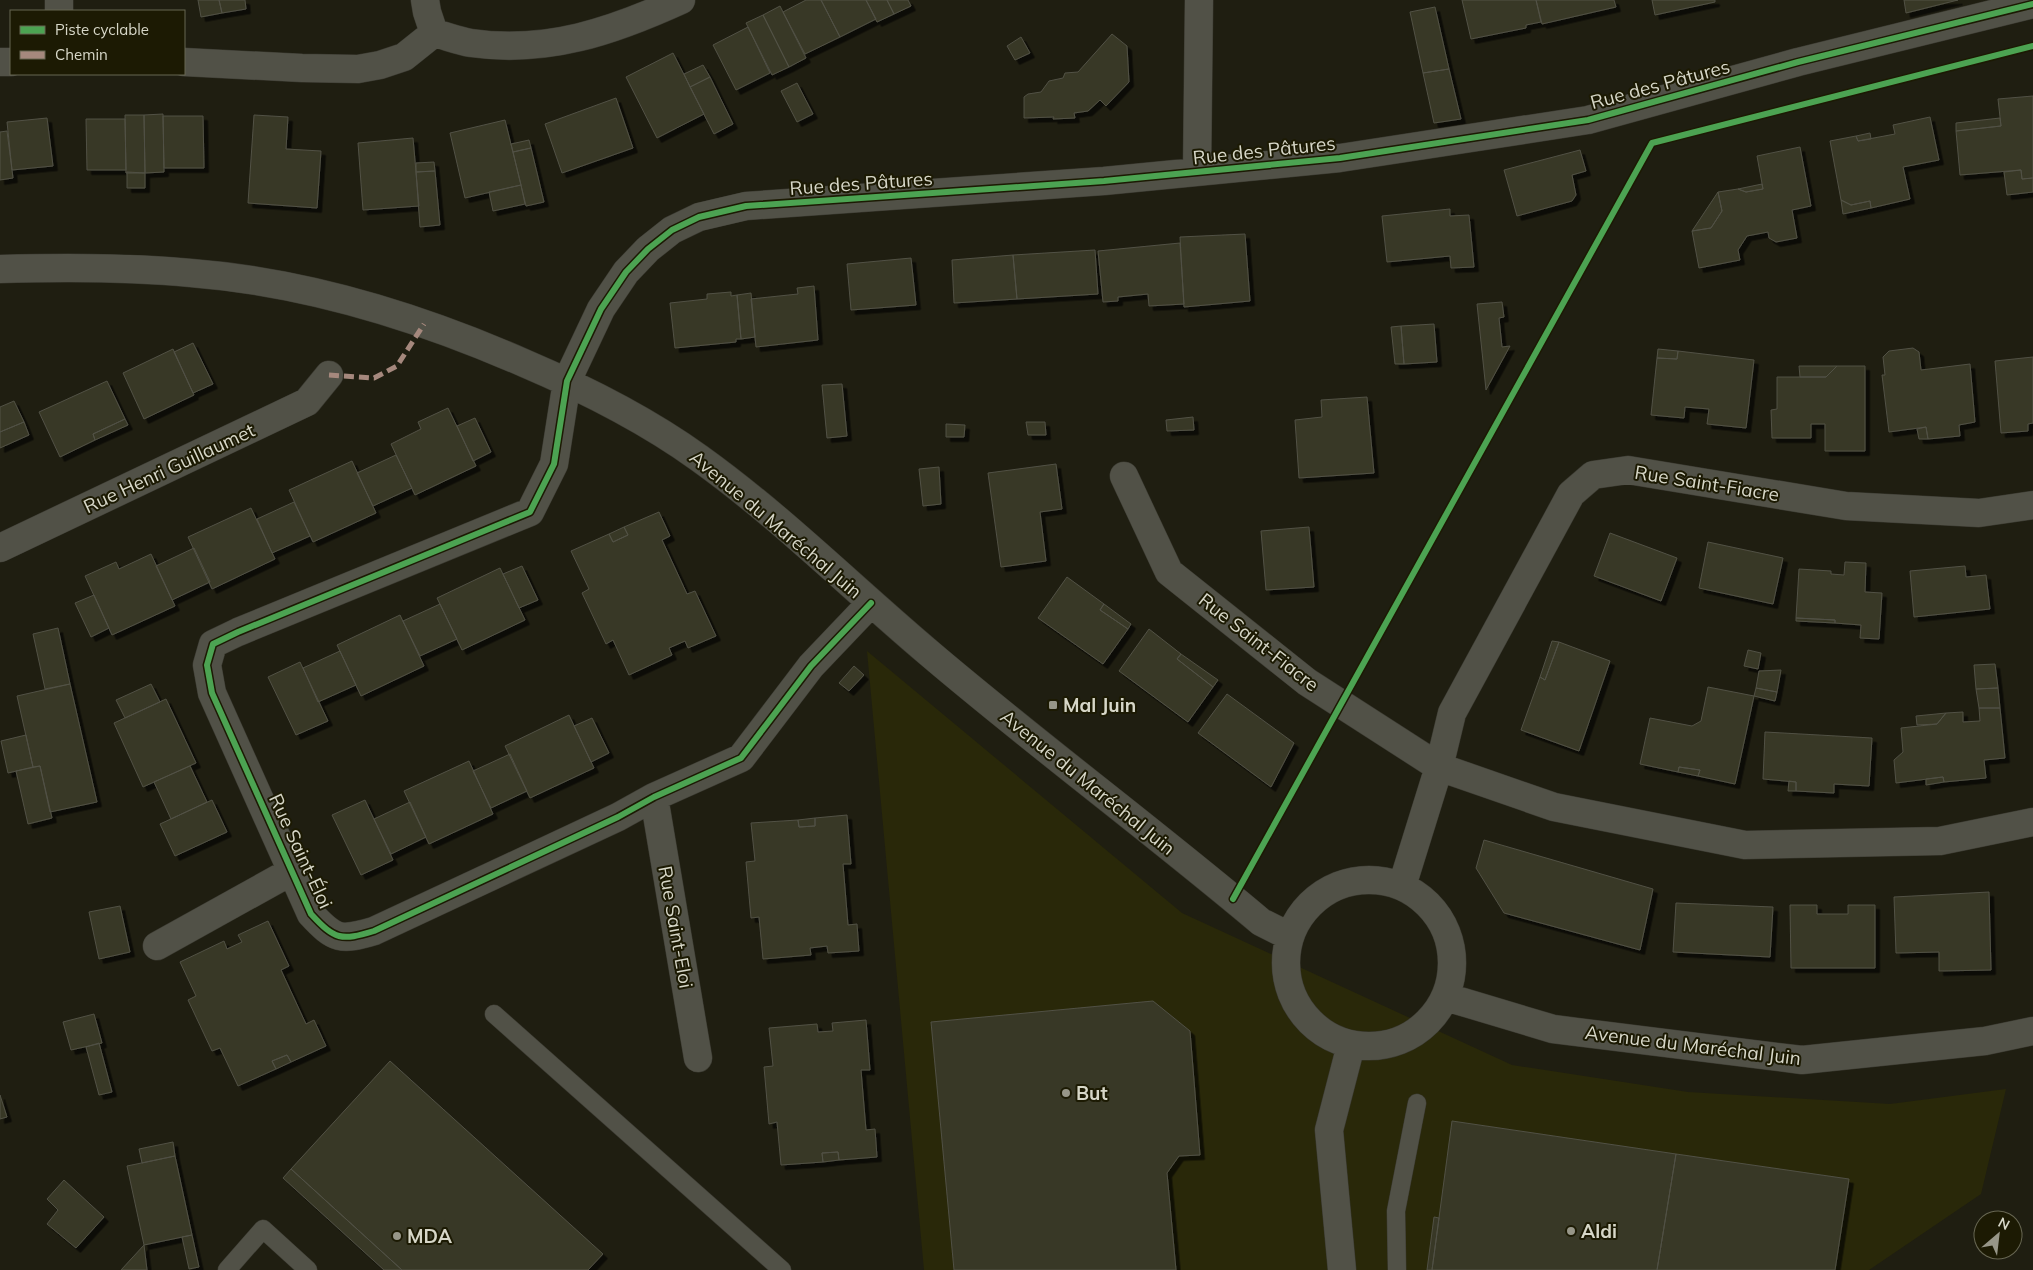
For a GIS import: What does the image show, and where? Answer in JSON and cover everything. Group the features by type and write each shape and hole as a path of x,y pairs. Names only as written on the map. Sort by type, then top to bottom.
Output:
{"street":[{"path":"425,0 434,33"},
{"path":"434,33 470,43 517,46 566,40 612,29 681,0"},
{"path":"1197,172 1199,0"},
{"name":"Rue des Pâtures","path":"568,381 601,309 626,272 648,249 672,230 699,217 746,206 1104,181 1340,158 1588,120 1798,62 2033,4"},
{"path":"185,62 358,69 380,65 404,57 434,33"},
{"name":"Avenue du Maréchal Juin","path":"0,269 116,268 195,273 265,283 343,299 424,324 486,346 568,381 658,431 698,458 750,498 930,654 1261,922 1289,936"},
{"name":"Rue Henri Guillaumet","path":"0,548 306,402 329,375"},
{"name":"Rue Saint-Éloi","path":"568,381 554,464 530,512 213,644 207,665 212,693 311,914 327,931 349,939 384,926 618,817 654,796 741,758 811,666 871,603"},
{"name":"Rue Saint-Fiacre","path":"1402,886 1439,767 1452,713 1571,494 1593,475 1628,470 1846,506 1979,513 2033,505"},
{"name":"Rue Saint-Fiacre","path":"1124,476 1169,572 1307,682 1439,767 1554,807 1745,846 1940,841 2033,822"},
{"name":"Rue Saint-Eloi","path":"654,796 698,1058"},
{"path":"157,946 292,871"},
{"path":"1375,879 1402,886 1425,899 1442,920 1451,945 1453,972 1446,997 1430,1021 1407,1038 1379,1046 1351,1045 1325,1034 1304,1016 1290,991 1284,964 1289,936 1302,912 1323,893 1348,882 1375,879"},
{"name":"Avenue du Maréchal Juin","path":"1446,997 1552,1029 1802,1060 1985,1041 2033,1031"},
{"path":"1342,1270 1329,1130 1351,1045"}],"lane":[{"path":"494,1014 782,1270"},
{"path":"1397,1270 1396,1211 1418,1103"},
{"path":"227,1270 263,1229 308,1270"}],"shaded area":[{"path":"867,651 1182,913 1512,1065 1688,1092 1890,1104 2006,1089 1981,1194 1869,1270 924,1270"}],"building":[{"path":"198,0 219,0 222,13 201,17"},
{"path":"219,0 245,0 246,9 222,13"},
{"path":"806,0 821,0 840,37 805,54 783,12"},
{"path":"821,0 866,0 876,19 840,37"},
{"path":"866,0 887,0 894,14 877,22"},
{"path":"887,0 908,0 911,6 894,14"},
{"path":"1462,0 1536,0 1541,22 1526,25 1526,28 1471,39"},
{"path":"1536,0 1614,0 1616,7 1542,24"},
{"path":"1652,0 1715,0 1715,2 1655,15"},
{"path":"1904,0 1958,0 1906,13"},
{"path":"780,6 806,58 789,67 763,15"},
{"path":"1435,7 1449,69 1423,73 1410,12"},
{"path":"763,15 789,67 772,75 746,23"},
{"path":"748,27 770,73 736,90 713,45"},
{"path":"1112,34 1127,46 1129,82 1106,106 1100,100 1088,111 1074,113 1075,118 1024,118 1024,97 1028,94 1041,92 1049,81 1063,78 1065,73 1078,72"},
{"path":"1021,37 1030,53 1015,60 1007,46"},
{"path":"673,53 704,114 657,138 626,77"},
{"path":"703,65 710,77 690,87 684,74"},
{"path":"1449,69 1461,119 1434,123 1423,73"},
{"path":"710,77 733,124 714,134 690,87"},
{"path":"797,83 813,114 797,122 781,91"},
{"path":"2033,96 2033,178 2022,179 2021,170 1960,175 1956,131 2001,126 1998,99"},
{"path":"616,98 633,148 562,173 545,124"},
{"path":"163,114 164,172 145,173 144,115"},
{"path":"125,115 144,115 145,173 126,173"},
{"path":"254,115 288,117 286,149 321,151 317,208 248,203"},
{"path":"163,116 203,116 204,168 164,168"},
{"path":"1930,117 1939,160 1903,167 1910,199 1871,208 1870,201 1851,205 1841,200 1830,141 1856,136 1858,141 1895,134 1893,125"},
{"path":"47,118 53,166 12,170 7,122"},
{"path":"2000,118 2001,126 1956,131 1956,123"},
{"path":"86,119 125,119 126,170 87,170"},
{"path":"505,120 521,185 465,198 450,133"},
{"path":"7,131 13,178 0,180 0,132"},
{"path":"1870,133 1871,139 1858,141 1856,136"},
{"path":"413,138 419,206 363,210 358,143"},
{"path":"529,140 531,148 513,152 511,144"},
{"path":"1800,147 1811,206 1792,210 1797,238 1776,242 1769,238 1768,232 1747,236 1738,250 1740,260 1699,268 1692,231 1711,228 1722,211 1718,192 1738,189 1746,192 1763,189 1757,156"},
{"path":"531,148 544,202 526,206 513,152"},
{"path":"1580,150 1586,171 1572,175 1576,195 1572,201 1517,216 1504,170"},
{"path":"434,162 435,171 416,172 416,163"},
{"path":"2021,170 2022,179 2033,178 2033,192 2007,195 2004,172"},
{"path":"435,171 440,225 420,227 416,172"},
{"path":"127,172 145,173 145,188 127,188"},
{"path":"1762,184 1763,189 1746,192 1738,189"},
{"path":"521,185 525,204 493,211 489,192"},
{"path":"1718,192 1722,211 1711,228 1692,231"},
{"path":"1841,200 1851,205 1870,201 1871,208 1843,214"},
{"path":"1450,209 1450,216 1469,215 1474,267 1451,268 1450,256 1387,262 1382,216"},
{"path":"1245,234 1250,301 1184,307 1180,237"},
{"path":"1180,243 1184,304 1149,306 1148,294 1118,297 1118,301 1103,302 1098,251"},
{"path":"1095,250 1098,294 1017,299 1013,255"},
{"path":"1013,255 1017,299 954,303 952,260"},
{"path":"911,258 916,305 851,310 847,264"},
{"path":"814,286 818,340 756,347 751,299 798,294 797,288"},
{"path":"731,292 731,296 737,295 741,339 736,339 736,342 675,348 670,303 707,299 707,294"},
{"path":"751,293 755,337 741,339 737,295"},
{"path":"1502,302 1504,317 1499,318 1502,347 1510,346 1486,390 1477,304"},
{"path":"1434,324 1437,362 1404,364 1401,326"},
{"path":"1401,326 1404,364 1395,364 1391,327"},
{"path":"193,343 213,384 193,393 174,352"},
{"path":"1913,348 1919,352 1921,370 1970,364 1975,422 1959,425 1960,436 1928,439 1926,427 1889,432 1882,375 1885,375 1883,357 1889,351"},
{"path":"173,349 194,395 144,419 123,373"},
{"path":"1658,349 1678,351 1677,359 1657,358"},
{"path":"1678,351 1754,360 1746,428 1707,424 1709,409 1685,407 1684,418 1651,415 1657,358 1677,359"},
{"path":"2033,357 2033,423 2028,424 2028,431 2001,433 1995,361"},
{"path":"1799,366 1837,366 1826,377 1800,377"},
{"path":"1837,366 1865,366 1865,451 1825,451 1825,424 1811,424 1811,438 1772,438 1771,410 1777,409 1777,377 1826,377"},
{"path":"107,381 125,419 93,434 95,440 60,457 39,412"},
{"path":"842,384 847,436 827,438 822,385"},
{"path":"1367,397 1374,473 1299,478 1295,420 1322,417 1321,400"},
{"path":"14,401 24,422 0,432 0,407"},
{"path":"448,408 476,466 415,495 391,444 421,429 418,422"},
{"path":"1193,417 1194,430 1167,431 1166,420"},
{"path":"475,418 491,452 473,461 457,426"},
{"path":"125,419 128,425 95,440 93,434"},
{"path":"24,422 29,435 0,448 0,432"},
{"path":"1026,422 1045,422 1046,435 1028,435"},
{"path":"946,424 965,425 964,437 946,437"},
{"path":"1926,427 1928,439 1919,439 1917,429"},
{"path":"396,455 412,488 373,506 357,473"},
{"path":"352,461 376,513 313,542 289,490"},
{"path":"1056,464 1062,509 1040,512 1046,561 1001,567 988,473"},
{"path":"939,467 941,504 923,506 919,469"},
{"path":"294,502 310,536 272,553 257,519"},
{"path":"251,508 275,559 212,589 188,537"},
{"path":"659,512 670,536 662,540 687,594 695,591 716,636 688,648 685,641 669,648 672,655 629,675 613,640 606,644 582,593 589,589 571,551 609,534 613,542 628,535 624,527"},
{"path":"624,527 628,535 613,542 609,534"},
{"path":"1309,527 1314,587 1266,590 1261,531"},
{"path":"1610,533 1677,558 1661,601 1594,576"},
{"path":"1708,542 1783,558 1773,604 1699,588"},
{"path":"194,548 210,582 172,600 156,566"},
{"path":"151,554 175,606 112,635 85,576 116,562 119,569"},
{"path":"1845,562 1866,563 1865,592 1882,593 1879,639 1860,638 1861,625 1835,623 1835,620 1796,618 1799,569 1831,571 1831,574 1844,575"},
{"path":"522,566 538,600 519,608 503,574"},
{"path":"1965,566 1966,577 1986,575 1990,609 1914,617 1910,571"},
{"path":"500,568 525,620 462,650 437,598"},
{"path":"1067,577 1104,604 1100,610 1128,629 1103,664 1038,618"},
{"path":"94,595 109,628 91,637 75,603"},
{"path":"440,604 457,639 420,656 403,621"},
{"path":"1104,604 1131,624 1128,629 1100,610"},
{"path":"400,615 424,666 361,696 337,645"},
{"path":"1796,618 1835,620 1835,623 1796,621"},
{"path":"58,628 70,684 45,689 33,634"},
{"path":"1149,629 1181,654 1177,659 1213,687 1188,722 1119,671"},
{"path":"1552,641 1559,642 1545,680 1540,677"},
{"path":"1559,642 1610,661 1579,751 1521,730 1540,677 1545,680"},
{"path":"1748,650 1761,653 1758,669 1744,666"},
{"path":"340,651 356,685 318,702 303,668"},
{"path":"1181,654 1218,680 1213,687 1177,659"},
{"path":"300,662 328,721 296,735 268,677"},
{"path":"1995,664 1998,688 1976,689 1974,665"},
{"path":"854,666 864,675 849,691 839,683"},
{"path":"1781,670 1777,692 1756,688 1759,671"},
{"path":"70,684 97,802 50,812 40,766 33,767 17,696"},
{"path":"151,684 160,702 125,718 116,700"},
{"path":"1708,687 1754,696 1735,784 1698,776 1700,770 1679,767 1678,772 1640,764 1650,718 1692,726 1701,721"},
{"path":"1756,688 1777,692 1775,701 1754,696"},
{"path":"1998,688 2000,708 1979,708 1976,689"},
{"path":"1227,694 1294,743 1271,787 1198,733"},
{"path":"166,699 196,763 143,787 114,723"},
{"path":"1979,708 2000,708 2005,758 1984,760 1986,778 1944,782 1943,777 1896,783 1894,760 1903,752 1901,728 1937,724 1946,713 1963,712 1963,722 1980,721"},
{"path":"1946,713 1937,724 1917,725 1916,716"},
{"path":"569,715 594,768 530,798 505,746"},
{"path":"592,718 609,753 591,762 574,726"},
{"path":"1765,732 1872,738 1869,786 1834,784 1834,793 1796,791 1796,782 1763,779"},
{"path":"26,735 33,767 8,773 1,741"},
{"path":"510,754 527,791 491,808 473,771"},
{"path":"469,761 493,814 429,844 404,791"},
{"path":"40,766 52,818 28,824 16,771"},
{"path":"190,766 207,802 171,819 154,782"},
{"path":"1679,767 1700,770 1698,776 1678,772"},
{"path":"1943,777 1944,782 1926,785 1926,779"},
{"path":"1789,781 1796,782 1796,791 1788,791"},
{"path":"212,800 227,832 175,856 160,824"},
{"path":"365,800 393,860 361,875 332,815"},
{"path":"410,802 426,837 391,854 374,819"},
{"path":"847,815 851,864 843,864 848,925 857,924 859,951 828,953 827,946 810,948 811,955 763,959 759,917 751,918 746,862 755,861 751,823 798,820 799,827 815,826 815,818"},
{"path":"815,818 815,826 799,827 798,820"},
{"path":"1484,840 1653,889 1640,950 1504,913 1476,868"},
{"path":"1989,892 1991,970 1939,971 1939,952 1896,953 1894,897"},
{"path":"1676,903 1773,907 1770,957 1673,952"},
{"path":"1790,905 1817,905 1817,914 1848,914 1848,905 1875,905 1875,968 1791,968"},
{"path":"120,906 130,952 99,959 89,912"},
{"path":"268,921 289,966 281,970 306,1024 314,1020 326,1046 291,1062 287,1055 272,1061 276,1069 238,1086 220,1048 212,1051 188,1000 196,996 180,962 224,941 227,949 242,942 238,935"},
{"name":"But","path":"1153,1001 1190,1031 1200,1155 1179,1156 1167,1173 1176,1270 954,1270 931,1022"},
{"path":"94,1014 102,1043 71,1050 63,1022"},
{"path":"866,1020 870,1070 861,1070 866,1130 875,1129 877,1157 839,1160 838,1152 822,1153 823,1162 781,1165 777,1122 769,1124 764,1067 773,1066 769,1028 817,1024 818,1032 833,1031 832,1023"},
{"path":"99,1043 112,1092 99,1095 86,1047"},
{"path":"287,1055 291,1062 276,1069 272,1061"},
{"path":"390,1061 603,1254 588,1270 402,1270 291,1169"},
{"path":"0,1095 7,1117 0,1119"},
{"path":"1452,1121 1676,1154 1657,1270 1432,1270"},
{"path":"173,1142 175,1156 142,1163 139,1149"},
{"path":"838,1152 839,1160 823,1162 822,1153"},
{"path":"1676,1154 1849,1179 1835,1270 1657,1270"},
{"path":"175,1156 192,1235 144,1245 127,1166"},
{"path":"291,1169 402,1270 384,1270 283,1178"},
{"path":"64,1180 104,1217 76,1248 47,1224 58,1210 47,1199"},
{"path":"1434,1217 1439,1218 1432,1270 1427,1270"},
{"path":"192,1235 199,1267 189,1269 182,1237"},
{"path":"144,1245 147,1270 121,1270"}],"marked path":[{"path":"329,375 374,378 397,366 424,324"}],"cycle path":[{"path":"871,603 811,666 741,758 654,797 618,817 374,931 346,937 339,936 326,929 311,914 212,693 207,665 213,644 238,632 530,512 554,464 567,381 601,309 626,272 648,249 672,230 699,217 746,206 1104,181 1340,158 1588,120 1798,62 2033,4"},
{"path":"1233,899 1652,143 2033,46"}],"place":[{"name":"Mal Juin","path":"1053,705"},
{"name":"But","path":"1066,1093"},
{"name":"Aldi","path":"1571,1231"},
{"name":"MDA","path":"397,1236"}]}
